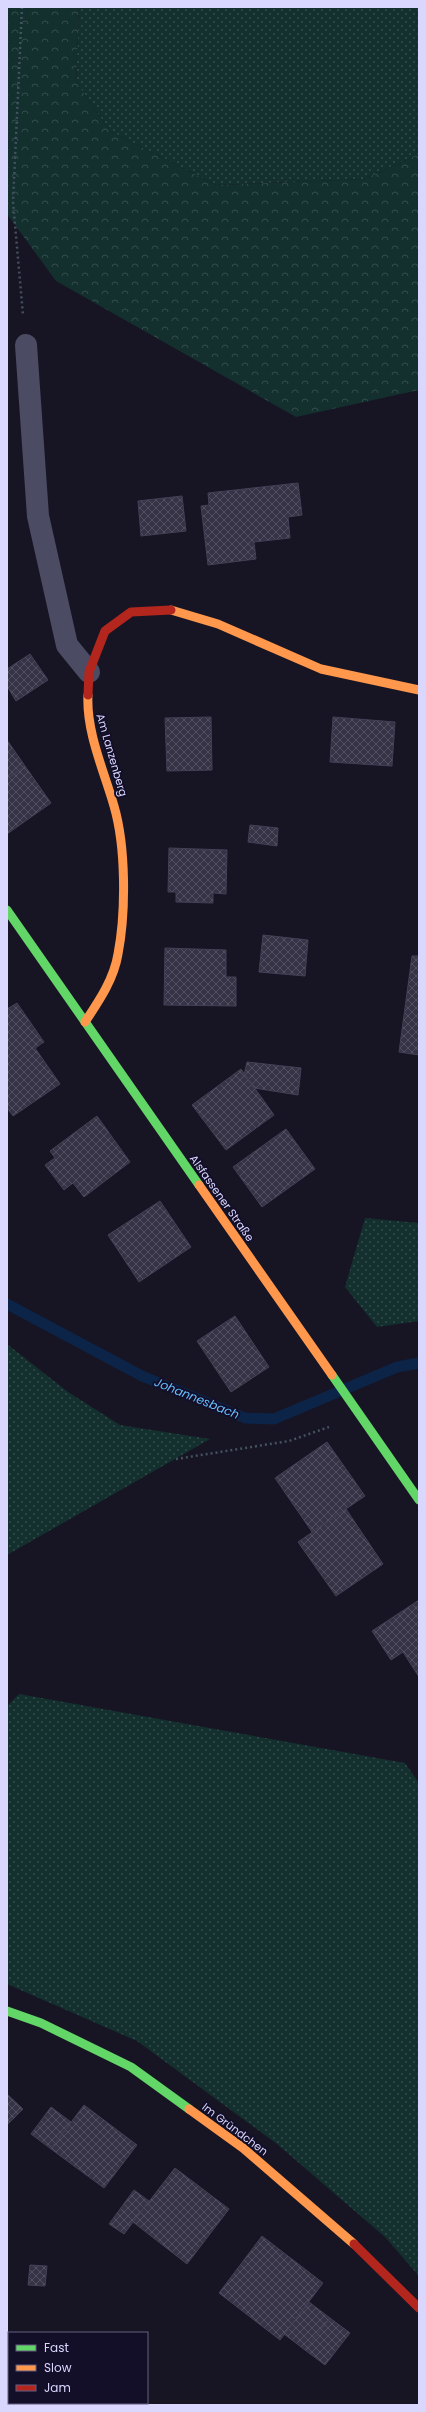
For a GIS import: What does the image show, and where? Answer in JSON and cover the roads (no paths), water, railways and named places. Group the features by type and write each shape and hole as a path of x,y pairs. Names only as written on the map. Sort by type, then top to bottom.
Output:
{"street":[{"name":"Am Lanzenberg","path":"85,1022 104,994 118,954 124,875 116,814 87,713 89,672 105,631 131,612 172,610 218,624 321,669 419,690"},
{"name":"Alsfassener Straße","path":"7,910 419,1500"},
{"name":"Im Gründchen","path":"7,2011 41,2024 131,2067 243,2148 368,2256 419,2308"}],"lane":[{"path":"26,345 38,516 67,645 89,672"}],"waterway":[{"name":"Johannesbach","path":"7,1304 142,1376 245,1418 274,1419 397,1367 419,1363"}]}
